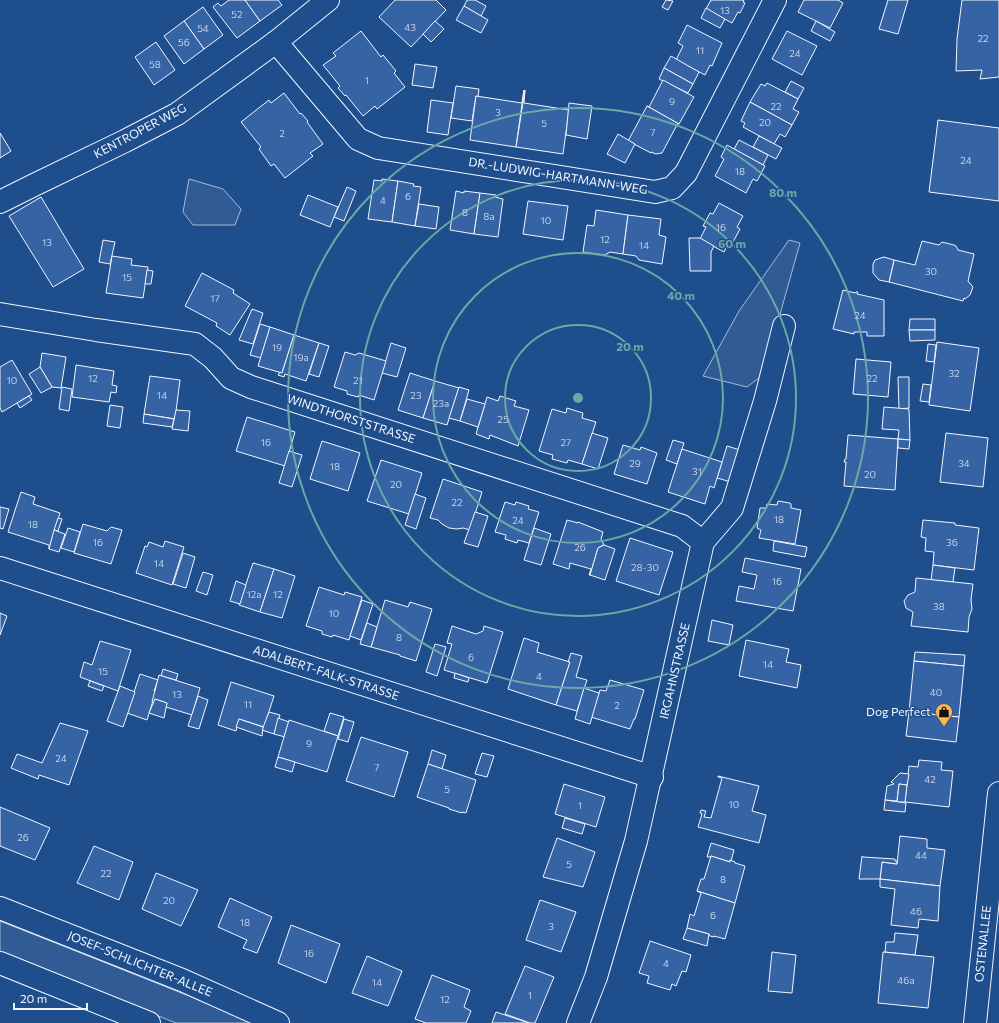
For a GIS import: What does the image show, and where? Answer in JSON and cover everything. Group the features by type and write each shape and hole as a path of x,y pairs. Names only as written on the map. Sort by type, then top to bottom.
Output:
{"street":[{"name":"KENTROPER WEG","path":"0,202 125,142 176,114 276,42 328,0"},
{"name":"DR.-LUDWIG-HARTMANN-WEG","path":"276,42 358,139 378,148 656,192 672,188 686,173 775,0"},
{"name":"WINDTHORSTSTRASSE","path":"0,314 96,330 195,344 213,358 231,378 251,387 682,526 703,542"},
{"name":"IRGAHNSTRASSE","path":"578,1023 596,977 636,841 652,777 703,542 732,508 765,401 784,326"},
{"name":"ADALBERT-FALK-STRASSE","path":"0,568 652,777"},
{"name":"OSTENALLEE","path":"975,1023 999,793"},
{"name":"JOSEF-SCHLICHTER-ALLEE","path":"0,908 182,980 278,1023"},
{"path":"0,963 149,1023"}],"shaded area":[{"path":"189,179 223,189 241,209 235,225 193,225 183,212"},
{"path":"789,240 800,243 763,375 747,387 703,376 739,311"},
{"path":"0,921 257,1023 176,1023 0,953"}],"building":[{"path":"229,0 245,0 260,21 237,38 213,7 218,3 221,6"},
{"path":"245,0 278,0 282,5 260,21"},
{"path":"395,0 436,0 446,10 411,47 379,17"},
{"path":"467,0 475,0 486,6 481,16 464,6"},
{"path":"666,0 673,1 668,10 662,7"},
{"path":"711,0 744,0 743,2 745,3 740,13 738,12 732,23 706,9"},
{"path":"804,0 838,0 843,3 830,28 798,12"},
{"path":"888,0 908,0 898,34 879,29"},
{"path":"962,0 999,0 999,77 980,79 982,70 956,71 957,39"},
{"path":"464,6 488,20 481,33 456,20"},
{"path":"203,7 223,35 204,49 184,21"},
{"path":"706,8 725,19 720,28 701,18"},
{"path":"184,21 204,49 184,64 164,36"},
{"path":"435,21 444,29 431,42 423,34"},
{"path":"816,21 835,32 830,41 811,31"},
{"path":"687,25 722,43 712,66 710,65 705,75 676,60 683,46 678,43"},
{"path":"361,31 381,57 383,55 396,71 394,73 405,87 377,109 375,106 363,116 346,95 345,96 338,88 340,86 323,65 336,56 333,53"},
{"path":"787,31 817,46 802,75 772,59"},
{"path":"156,42 175,70 154,85 135,57"},
{"path":"671,56 699,72 693,84 664,68"},
{"path":"415,64 437,67 433,88 412,85"},
{"path":"664,68 693,84 688,93 659,79"},
{"path":"663,80 694,97 679,124 647,106 649,107"},
{"path":"791,81 804,88 798,99 785,92"},
{"path":"767,83 798,99 793,109 799,112 792,125 750,102 761,84 765,86"},
{"path":"456,86 479,89 478,97 476,96 472,121 451,118"},
{"path":"524,90 516,147 470,140 476,96 522,103"},
{"path":"525,90 524,103 569,110 563,154 516,147"},
{"path":"284,93 300,114 301,113 308,121 307,122 323,144 310,153 313,156 285,178 274,164 271,166 259,149 261,147 241,122 269,100 271,103"},
{"path":"431,100 453,103 448,135 427,132"},
{"path":"750,102 792,125 785,137 780,134 774,144 743,127 745,123 741,121"},
{"path":"569,103 592,106 587,139 566,135"},
{"path":"647,106 678,123 662,153 651,153 628,141"},
{"path":"938,120 999,128 999,201 929,192"},
{"path":"0,133 11,151 0,158"},
{"path":"618,134 635,144 625,163 607,154"},
{"path":"759,136 782,148 776,159 753,147"},
{"path":"739,140 768,155 763,165 734,149"},
{"path":"727,145 765,166 757,181 753,179 746,193 715,176 724,159 721,157"},
{"path":"382,179 398,181 392,222 368,219 374,180 382,181"},
{"path":"398,181 421,187 415,226 392,222"},
{"path":"347,187 356,191 344,221 334,217"},
{"path":"456,191 464,193 464,191 480,193 474,234 450,230"},
{"path":"480,193 496,195 495,197 503,199 498,237 474,234"},
{"path":"308,195 338,207 330,227 300,215"},
{"path":"41,197 84,269 53,287 9,216"},
{"path":"528,201 568,206 563,240 523,234"},
{"path":"719,203 743,216 737,227 740,229 733,242 730,240 724,252 700,239 706,227 703,226 710,213 713,214"},
{"path":"419,204 439,207 436,229 415,226"},
{"path":"596,210 628,215 623,254 610,252 605,255 583,252 587,225 594,226"},
{"path":"628,215 661,219 659,235 666,237 662,264 639,260 636,256 623,254"},
{"path":"689,238 700,238 714,246 711,252 711,271 690,271"},
{"path":"103,240 115,242 110,264 99,262"},
{"path":"922,241 939,245 942,242 954,245 958,250 974,254 968,281 973,287 970,295 965,299 964,298 963,301 889,282 894,260 915,265"},
{"path":"112,256 132,259 131,265 148,267 143,298 106,293"},
{"path":"884,257 894,260 889,282 879,280 873,273 873,264 875,260"},
{"path":"147,270 153,271 151,284 145,284"},
{"path":"202,273 234,290 233,293 250,304 230,335 216,326 217,323 185,306"},
{"path":"843,290 855,293 858,292 857,294 884,300 884,336 867,336 867,332 854,332 854,334 833,329"},
{"path":"252,309 263,313 253,344 239,340"},
{"path":"910,319 935,319 935,330 909,330"},
{"path":"260,324 270,327 261,358 250,355"},
{"path":"270,327 294,335 282,373 258,366"},
{"path":"909,330 935,330 935,340 910,341"},
{"path":"294,335 319,343 306,381 285,374 284,377 278,375 280,372 282,373"},
{"path":"937,342 979,348 970,411 929,405"},
{"path":"319,343 329,346 319,377 309,374"},
{"path":"391,343 406,348 397,377 382,373"},
{"path":"928,344 936,345 934,362 926,361"},
{"path":"345,352 355,355 359,353 386,361 374,400 359,395 358,397 347,394 347,391 334,387"},
{"path":"42,353 66,357 61,388 52,387 40,367"},
{"path":"856,359 891,362 888,397 853,394"},
{"path":"12,360 32,394 2,412 0,408 0,367"},
{"path":"76,365 114,371 112,385 117,386 116,393 111,392 109,402 72,397"},
{"path":"40,367 52,387 41,393 29,374"},
{"path":"410,373 435,381 423,418 398,410"},
{"path":"150,376 180,380 175,419 144,414"},
{"path":"898,377 909,377 909,408 899,409"},
{"path":"435,381 459,388 447,425 423,418"},
{"path":"923,384 931,385 929,402 920,401"},
{"path":"62,387 72,389 69,411 59,409"},
{"path":"459,387 469,390 460,421 449,418"},
{"path":"29,396 32,400 20,408 17,403"},
{"path":"500,396 516,401 514,406 529,410 518,446 490,435 489,439 476,434 487,397 498,401"},
{"path":"467,399 485,404 478,427 460,421"},
{"path":"110,405 123,407 120,428 107,426"},
{"path":"884,407 909,409 910,440 898,439 899,430 882,429"},
{"path":"567,408 583,413 582,418 596,422 582,464 568,460 567,463 552,459 553,455 539,451 552,409 566,413"},
{"path":"176,410 190,411 188,431 172,429"},
{"path":"144,414 174,419 172,427 143,423"},
{"path":"247,417 295,432 285,466 236,451"},
{"path":"592,433 608,438 598,469 582,464"},
{"path":"946,433 988,438 983,487 940,482"},
{"path":"848,435 898,439 895,490 844,486 846,462 844,462 846,459"},
{"path":"898,439 910,440 909,449 898,448"},
{"path":"673,440 684,443 677,464 666,460"},
{"path":"322,441 360,453 348,491 310,479"},
{"path":"623,445 640,450 641,447 657,453 647,484 614,474"},
{"path":"727,446 740,450 731,482 717,478"},
{"path":"682,449 722,462 714,488 710,486 705,504 668,492"},
{"path":"289,451 302,455 292,487 279,483"},
{"path":"381,460 422,473 409,514 367,501"},
{"path":"443,479 482,492 470,530 463,528 449,528 438,520 430,518"},
{"path":"21,492 35,497 33,504 60,513 49,549 49,545 8,532"},
{"path":"415,494 426,498 416,529 405,525"},
{"path":"778,501 790,503 791,508 801,510 795,544 759,538 761,530 757,528 760,508 766,508 767,504 777,505"},
{"path":"505,502 515,505 516,502 529,506 528,509 539,512 529,543 518,540 517,543 505,539 506,535 495,532"},
{"path":"0,507 9,509 3,529 0,528"},
{"path":"475,512 488,516 478,547 464,543"},
{"path":"58,518 62,519 58,531 54,530"},
{"path":"567,520 578,522 603,532 601,539 604,545 598,548 590,575 591,569 570,563 569,569 553,564"},
{"path":"923,520 955,523 955,525 979,528 974,570 933,565 934,552 925,551 926,538 921,537"},
{"path":"83,524 107,531 111,527 122,530 111,564 74,553"},
{"path":"68,528 80,532 74,552 61,548"},
{"path":"534,528 551,534 541,565 524,560"},
{"path":"54,530 65,534 59,552 49,549"},
{"path":"630,538 673,552 659,595 616,581"},
{"path":"165,541 184,547 172,585 136,573 145,546 147,547 149,542 163,547"},
{"path":"774,541 807,547 805,557 773,551"},
{"path":"604,545 615,549 605,580 590,575 598,548"},
{"path":"183,553 195,557 186,588 173,584"},
{"path":"745,558 801,569 793,611 736,601 739,586 754,589 757,575 742,572"},
{"path":"253,563 274,569 260,612 239,605"},
{"path":"933,565 955,568 953,582 931,580"},
{"path":"274,569 295,576 282,618 260,612"},
{"path":"203,572 213,575 207,595 196,591"},
{"path":"916,578 973,584 971,600 972,609 969,617 968,632 911,626 913,612 906,608 904,601 908,595 915,592"},
{"path":"236,581 246,585 240,604 230,601"},
{"path":"319,587 344,595 345,592 362,597 349,640 333,635 332,637 322,634 322,631 306,626"},
{"path":"362,600 373,604 361,640 350,636"},
{"path":"385,600 408,607 410,602 432,609 416,661 371,647"},
{"path":"0,613 7,616 0,635"},
{"path":"712,620 733,625 729,645 708,641"},
{"path":"367,623 377,627 371,647 360,644"},
{"path":"452,626 476,634 483,631 484,626 503,632 487,683 444,670 452,644 447,643"},
{"path":"524,638 539,643 537,652 570,662 556,705 508,689"},
{"path":"746,640 789,649 786,662 801,665 797,688 739,676"},
{"path":"100,641 131,650 118,691 80,677 84,662 92,665"},
{"path":"435,644 446,647 437,676 426,672"},
{"path":"915,652 965,655 964,666 914,661"},
{"path":"571,653 582,656 576,677 587,680 577,711 556,705 570,662 568,662"},
{"path":"914,661 964,666 959,717 909,712"},
{"path":"163,669 178,674 176,680 161,676"},
{"path":"455,673 469,678 468,682 454,678"},
{"path":"140,674 158,680 147,720 127,713"},
{"path":"159,675 200,688 192,715 166,707 167,703 155,699 154,703 152,702"},
{"path":"610,680 644,690 635,719 630,729 591,717 600,690 606,691"},
{"path":"90,681 104,686 102,691 88,686"},
{"path":"231,682 274,696 264,727 239,719 236,731 218,725"},
{"path":"120,686 135,692 123,727 107,721"},
{"path":"584,688 599,693 590,724 575,719"},
{"path":"198,696 208,700 199,729 188,726"},
{"path":"155,699 167,703 164,718 149,713"},
{"path":"269,712 280,715 274,734 262,730"},
{"path":"909,712 959,717 956,742 906,736"},
{"path":"330,713 344,717 338,736 324,731"},
{"path":"278,718 289,722 285,737 274,734"},
{"path":"239,719 263,727 262,736 236,727"},
{"path":"344,719 354,722 348,742 338,739"},
{"path":"289,720 338,736 327,772 278,757"},
{"path":"60,723 88,731 69,785 39,775 38,779 11,768 17,754 42,763"},
{"path":"361,737 408,752 394,797 346,781"},
{"path":"432,750 446,755 442,769 428,764"},
{"path":"482,753 494,756 487,777 475,774"},
{"path":"278,757 295,762 292,772 275,767"},
{"path":"919,760 942,762 941,770 953,771 949,807 905,802 909,766 918,767"},
{"path":"428,764 476,780 466,813 449,809 417,797"},
{"path":"900,773 909,774 907,785 899,784 897,801 885,800 887,786 894,784 891,782"},
{"path":"718,776 759,786 752,811 766,815 759,843 698,827 702,814 700,813 701,810 706,811 704,817 711,818 722,778"},
{"path":"564,784 605,797 596,827 555,814"},
{"path":"899,784 907,785 905,802 897,802"},
{"path":"885,800 906,803 905,812 884,810"},
{"path":"0,807 50,828 35,860 0,846"},
{"path":"565,818 585,824 582,834 562,828"},
{"path":"900,836 927,839 927,848 945,850 940,886 880,879 882,862 897,864"},
{"path":"557,838 595,852 583,887 543,877"},
{"path":"711,843 734,850 731,861 730,860 730,862 711,856 707,857"},
{"path":"94,846 133,862 119,900 77,883"},
{"path":"711,856 730,862 730,860 745,866 735,903 697,891 701,879 704,879"},
{"path":"862,856 895,859 897,864 882,862 880,879 859,879"},
{"path":"156,873 198,890 181,926 142,909"},
{"path":"880,879 940,886 938,921 919,919 918,928 891,925 895,889 880,887"},
{"path":"697,891 735,903 725,939 710,936 709,934 687,928 690,914 694,916 701,893"},
{"path":"230,898 272,917 257,953 243,948 247,940 218,927"},
{"path":"540,900 576,912 561,952 526,940"},
{"path":"291,925 340,944 326,983 278,963"},
{"path":"687,928 709,934 707,946 683,939"},
{"path":"895,933 918,935 915,955 885,952 886,942 894,942"},
{"path":"650,941 691,955 686,972 682,971 676,986 672,984 670,990 647,983 649,976 639,973"},
{"path":"772,952 796,955 792,993 768,991"},
{"path":"883,952 934,957 928,1008 878,1003"},
{"path":"367,956 402,971 388,1006 352,993"},
{"path":"525,966 554,977 535,1023 530,1023 505,1014"},
{"path":"432,975 470,990 464,1007 471,1011 466,1023 426,1023 415,1019"},
{"path":"496,1012 529,1023 492,1023"}],"place":[{"name":"Dog Perfect","path":"944,727"}]}
